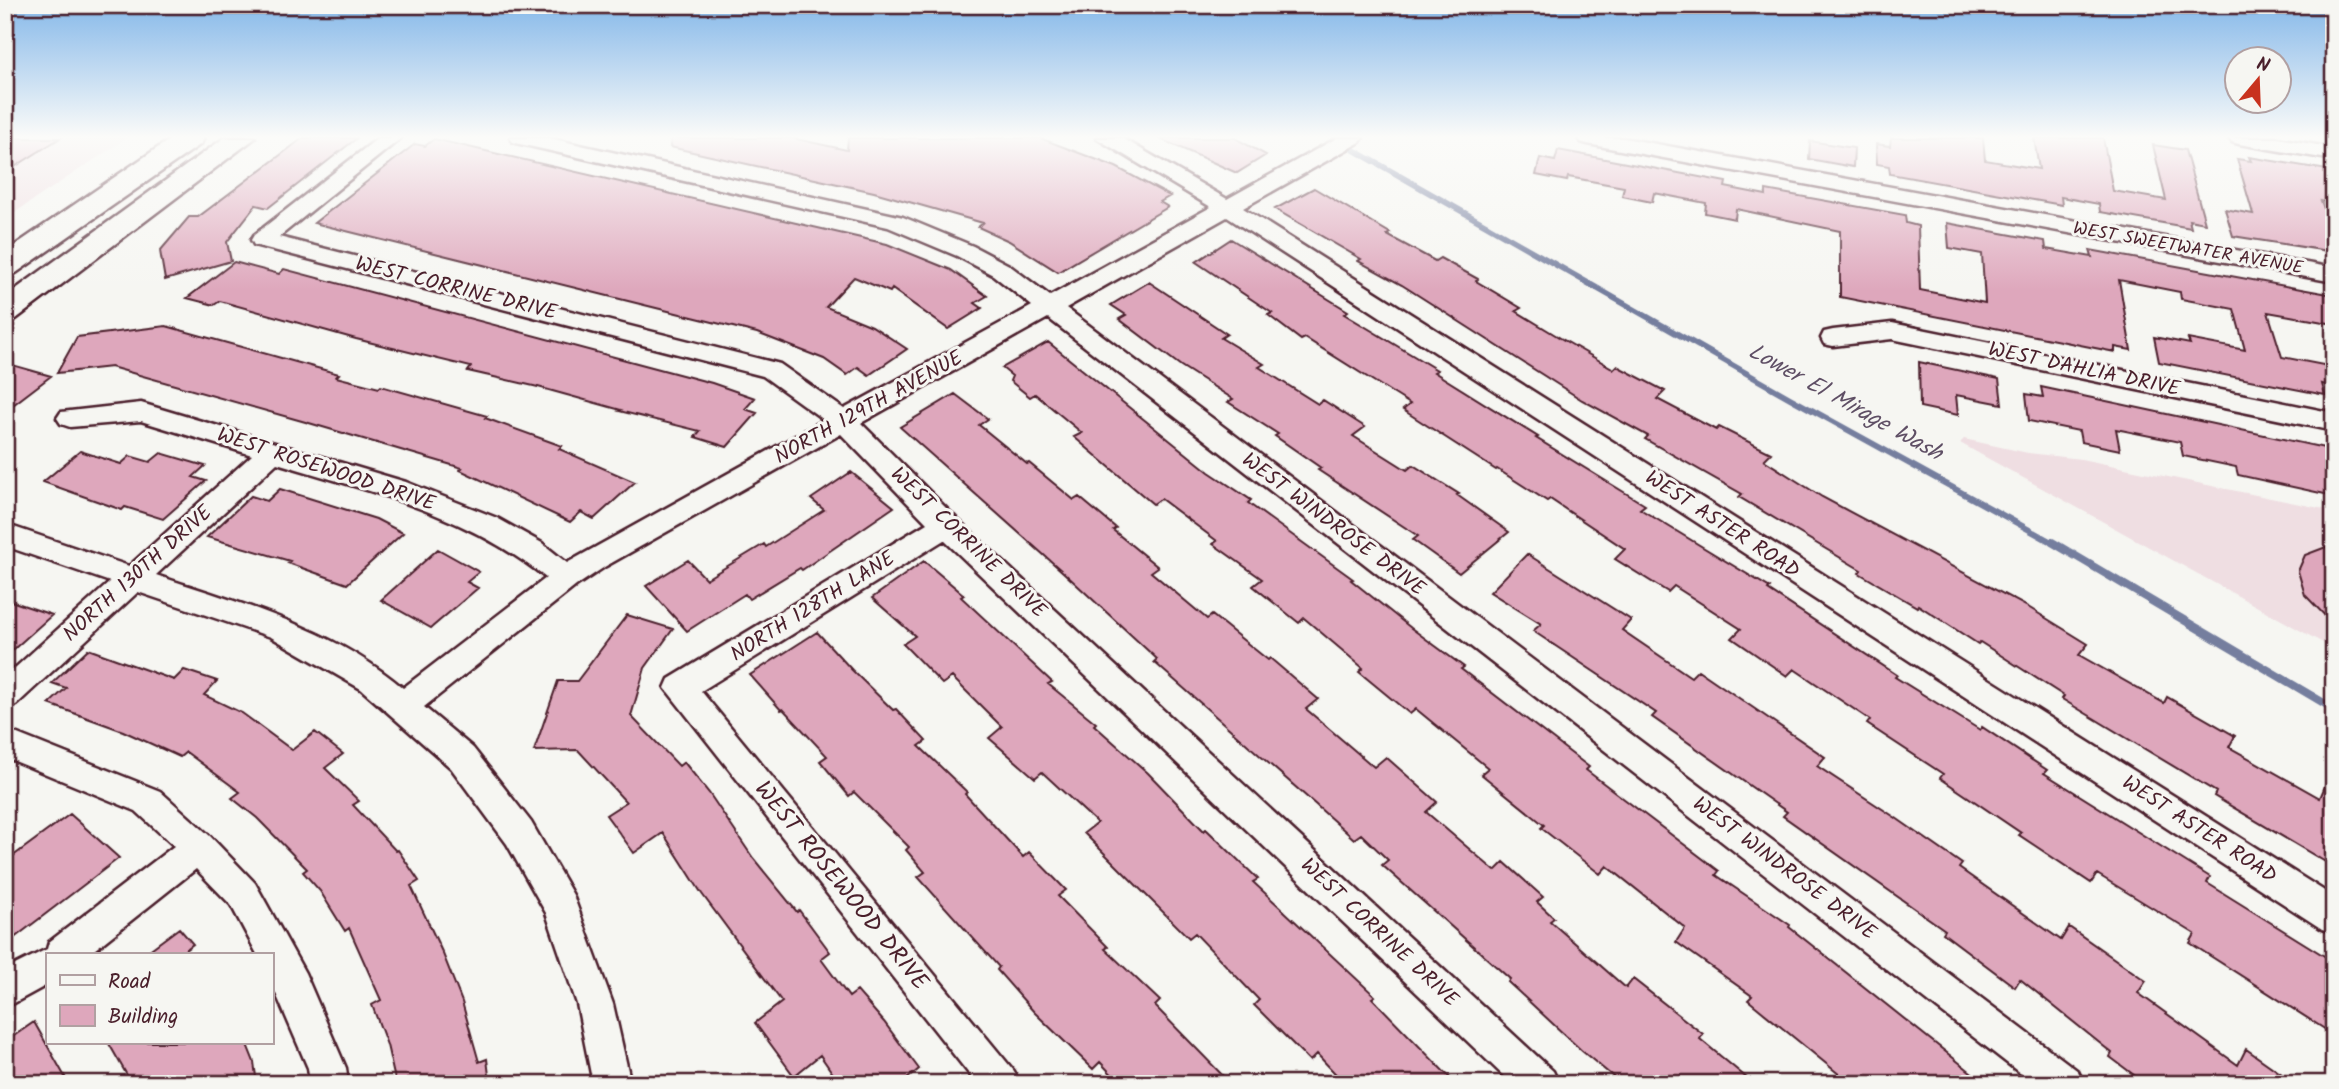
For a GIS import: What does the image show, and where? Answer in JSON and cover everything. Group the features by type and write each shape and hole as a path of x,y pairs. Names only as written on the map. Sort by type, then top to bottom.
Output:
{"main road":[{"path":"5,265 117,189"},
{"path":"5,312 173,189"}],"street":[{"name":"WEST CORRINE DRIVE","path":"327,189 262,240 771,370 845,422 946,525 1540,1084"},
{"name":"WEST WINDROSE DRIVE","path":"747,189 895,222 953,245 1001,270 2065,1084"},
{"name":"WEST ASTER ROAD","path":"1195,189 2334,917"},
{"name":"NORTH 129TH AVENUE","path":"404,705 566,578 1263,189"},
{"name":"WEST SWEETWATER AVENUE","path":"1873,189 2334,275"},
{"name":"WEST DAHLIA DRIVE","path":"1833,338 1892,331 2334,422"},
{"name":"WEST ROSEWOOD DRIVE","path":"70,418 141,412 405,492 487,526 532,551 566,578"},
{"name":"NORTH 130TH DRIVE","path":"5,696 272,452"},
{"name":"NORTH 128TH LANE","path":"680,688 946,525"},
{"path":"5,535 135,577 281,629 372,680 404,705 462,758 484,786 519,833 561,907 595,1004 612,1084"},
{"name":"WEST ROSEWOOD DRIVE","path":"680,688 1001,1084"},
{"path":"5,743 148,801 198,847 243,894 292,985 327,1068 329,1084"},
{"path":"63,953 198,847"},
{"path":"5,990 46,966"}],"shaded area":[{"path":"5,189 50,189 5,219"},
{"path":"1964,439 2028,453 2081,459 2334,511 2334,649 1960,443"}],"building":[{"path":"235,189 292,189 268,208 256,205 227,242 231,261 165,280 160,251 189,217 198,217"},
{"path":"358,189 649,189 887,244 951,270 987,296 975,303 982,308 948,329 892,289 890,292 854,277 826,307 872,326 907,349 869,375 858,367 847,375 824,359 757,333 314,223"},
{"path":"860,189 1157,189 1170,196 1160,202 1168,207 1058,272 1009,241 978,227 983,223"},
{"path":"1315,189 1390,233 1387,235 1435,261 1440,258 1478,279 1476,281 1521,308 1516,311 1562,339 1614,369 1617,366 1665,391 1657,399 1716,430 1719,427 1771,453 1764,460 1822,497 2028,607 2088,644 2079,655 2164,703 2167,697 2235,736 2229,747 2320,798 2334,765 2334,867 2214,796 2216,792 2062,699 2064,696 1980,642 1978,644 1918,605 1917,607 1859,573 1861,570 1739,497 1742,494 1645,439 1648,436 1582,400 1402,285 1358,261 1361,259 1275,209"},
{"path":"1624,189 1734,189 1766,195 1766,190 1905,215 1906,223 1918,226 1920,290 1985,303 1982,254 1949,248 1947,223 2045,241 2046,249 2092,257 2090,250 2334,295 2334,324 2268,312 2282,357 2334,367 2334,387 2322,384 2325,395 2159,362 2154,337 2190,344 2188,339 2245,350 2234,309 2181,299 2180,292 2119,280 2131,350 2115,347 2115,352 1840,297 1840,231 1736,209 1735,219 1705,213 1706,203 1654,193 1652,202 1622,196"},
{"path":"1972,189 2113,189 2166,200 2163,189 2196,189 2205,223 2189,220 2191,228 2100,212 2099,204 2061,197 2062,205"},
{"path":"2246,189 2334,189 2334,203 2321,201 2334,234 2334,252 2233,236 2225,209 2253,214"},
{"path":"1231,239 1348,311 1344,314 1437,370 1434,372 1645,505 1640,509 1770,588 1768,590 1897,675 1895,677 1980,730 1982,727 2047,770 2044,773 2210,877 2207,883 2334,962 2334,1035 2190,943 2195,934 2097,874 2091,883 2019,835 2021,833 1940,778 1943,774 1867,724 1870,720 1794,669 1787,676 1732,638 1741,629 1674,586 1668,592 1615,559 1625,549 1550,499 1547,501 1403,410 1410,404 1305,338 1301,340 1268,315 1272,313 1196,262"},
{"path":"234,262 279,274 284,269 712,383 755,398 745,409 757,413 727,447 695,437 700,431 468,371 471,367 356,339 220,301 214,305 187,298"},
{"path":"1149,282 1227,334 1221,338 1264,364 1259,367 1318,404 1323,400 1365,427 1353,436 1407,470 1413,465 1459,494 1457,495 1509,532 1459,573 1413,540 1418,536 1318,470 1321,468 1275,436 1278,434 1228,402 1233,399 1181,366 1119,319 1126,315 1111,305"},
{"path":"166,326 339,374 336,377 379,388 381,386 487,416 485,418 562,446 559,449 635,482 594,519 581,512 570,522 460,470 462,468 309,423 111,367 57,373 77,337"},
{"path":"1048,342 1209,472 1251,500 1248,503 1353,579 1351,580 1411,628 1464,667 1461,669 1589,767 1586,770 1719,871 1716,875 1790,925 1789,927 1986,1084 1851,1084 1748,1000 1752,996 1676,942 1685,928 1607,866 1600,874 1541,828 1544,825 1481,774 1488,768 1416,709 1410,714 1359,672 1363,668 1304,618 1299,623 1253,586 1262,579 1213,544 1217,541 1161,499 1153,504 1074,437 1082,433 1035,394 1030,397 1010,381 1012,376 1002,368"},
{"path":"1919,362 1999,379 2002,404 1956,395 1958,415 1920,407"},
{"path":"5,363 51,376 5,411"},
{"path":"2041,387 2334,450 2334,496 2238,475 2236,467 2183,456 2180,442 2116,429 2120,450 2081,442 2079,431 2029,421 2026,394 2043,397"},
{"path":"955,394 988,419 979,425 1074,500 1079,497 1116,528 1113,530 1158,567 1151,572 1207,619 1212,615 1268,660 1270,658 1318,699 1306,709 1374,767 1386,757 1437,802 1426,812 1495,871 1504,862 1543,897 1537,902 1554,918 1550,921 1626,988 1633,979 1703,1034 1700,1039 1754,1084 1622,1084 1582,1051 1508,982 1510,979 1382,865 1388,860 1361,834 1354,839 1154,662 1157,659 1063,572 900,427"},
{"path":"80,451 121,464 130,456 150,462 161,453 205,466 193,477 206,481 163,519 125,507 122,510 43,482"},
{"path":"851,472 894,507 802,570 800,568 749,599 745,594 687,631 646,586 688,560 706,579 764,544 766,547 824,510 811,499"},
{"path":"280,489 376,519 403,533 347,584 288,563 290,561 207,537 251,496 267,501"},
{"path":"2334,544 2334,625 2305,595 2298,571 2305,555"},
{"path":"438,549 479,572 467,582 478,588 431,628 381,600"},
{"path":"1527,554 1631,620 1622,630 1691,677 1698,670 1825,757 1817,766 1962,864 1959,868 2061,940 2069,927 2146,981 2138,993 2238,1065 2246,1049 2296,1084 2146,1084 2110,1057 2112,1053 2020,979 2015,987 1943,933 1945,930 1783,816 1787,812 1652,717 1656,713 1533,631 1541,624 1490,592"},
{"path":"924,561 964,595 961,597 1052,682 1048,684 1096,723 1094,725 1148,773 1204,831 1206,829 1258,879 1253,882 1375,996 1372,998 1456,1084 1345,1084 1317,1054 1310,1061 1254,1005 1259,1000 1195,933 1189,938 1084,833 1097,823 1042,772 1035,778 989,738 1002,727 952,677 942,684 903,644 915,636 872,598"},
{"path":"5,599 52,615 5,657"},
{"path":"627,615 673,629 645,668 631,716 679,766 684,762 709,793 753,858 797,912 799,910 830,952 821,959 849,997 857,991 919,1069 901,1084 840,1084 820,1055 794,1076 755,1023 782,1002 702,894 663,833 634,853 606,815 626,802 578,750 534,751 558,681 577,681"},
{"path":"817,632 852,670 893,710 896,709 926,741 919,746 967,792 965,794 1023,857 1029,852 1066,890 1058,896 1108,947 1105,949 1160,1001 1155,1006 1231,1084 1121,1084 1100,1062 1093,1069 1034,1012 997,970 999,967 918,877 925,872 906,850 909,847 854,792 849,796 820,761 827,756 750,675"},
{"path":"88,649 174,680 184,670 217,681 204,695 242,713 292,750 315,732 343,754 325,768 359,801 353,805 396,851 398,850 419,881 411,886 462,1002 479,1062 487,1059 490,1084 396,1084 387,1045 372,1005 381,1000 349,928 345,931 320,891 303,872 307,869 257,818 232,798 240,792 186,752 180,757 123,731 49,704 66,688 52,683"},
{"path":"70,814 119,858 5,945 5,862"},
{"path":"179,928 193,944 181,953 145,953"},
{"path":"34,1022 69,1084 5,1084 5,1042"},
{"path":"109,1044 247,1044 254,1062 257,1084 132,1084"}],"waterway":[{"name":"Lower El Mirage Wash","path":"1422,189 1790,398 2055,544"},
{"name":"Lower El Mirage Wash","path":"2052,542 2334,709"}]}
